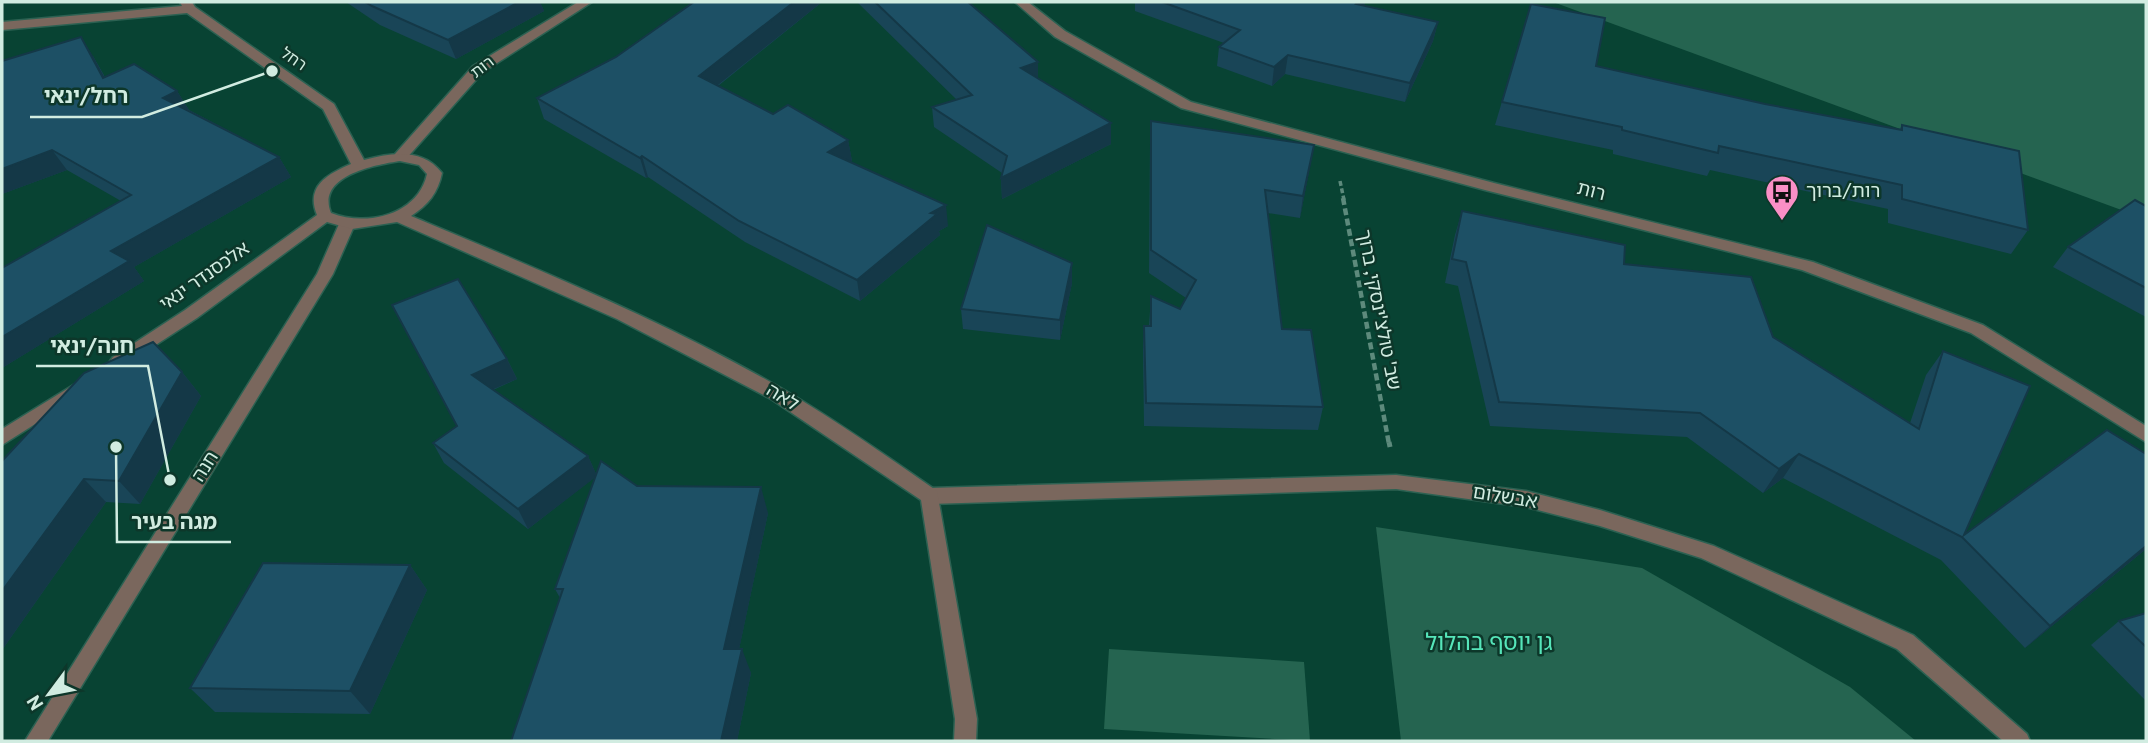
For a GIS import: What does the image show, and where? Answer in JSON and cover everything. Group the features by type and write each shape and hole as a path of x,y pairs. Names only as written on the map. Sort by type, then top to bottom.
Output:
{"street":[{"name":"רות","path":"400,157 478,69 586,2"},
{"name":"רות","path":"1021,2 1060,34 1186,105 1490,187 1807,266 1977,330 2146,435"},
{"path":"2,26 188,5"},
{"name":"רחל","path":"188,5 329,107 359,165"},
{"path":"400,157 424,162 435,173 435,184 428,196 415,207 376,222 347,224 325,216 318,207 320,196 327,184 359,165 400,157"},
{"name":"אלכסנדר ינאי","path":"2,439 191,314 325,216"},
{"name":"לאה","path":"397,216 590,298 756,382 850,439 930,496"},
{"name":"חנה","path":"36,741 325,274 347,224"},
{"name":"אבשלום","path":"930,496 1396,482 1526,499 1600,518 1707,552 1905,642 2019,741"},
{"path":"930,496 966,719 965,741"}],"path":[{"name":"שב' טולצ'ינסקי, ברוך","path":"1333,144 1396,482"}],"green space":[{"path":"1553,2 2146,2 2146,219"},
{"name":"גן יוסף בהלול","path":"1376,527 1642,568 1850,687 1916,741 1401,741"},
{"path":"1109,649 1304,662 1310,741 1104,729"}],"building":[{"path":"365,2 519,2 448,40"},
{"path":"694,2 794,2 699,76 773,114 788,105 848,140 828,152 946,205 931,213 937,214 857,280 739,221 642,156 640,158 537,98 616,57"},
{"path":"875,2 968,2 1038,62 1021,68 1111,123 1001,178 1007,156 932,107 972,95"},
{"path":"1162,2 1358,2 1356,4 1438,22 1410,83 1288,55 1274,67 1219,47 1240,30"},
{"path":"1531,4 1605,18 1596,66 1765,104 1902,130 1902,125 2019,151 2028,230 1902,199 1902,185 1719,146 1718,153 1622,130 1622,127 1502,102"},
{"path":"81,37 103,78 134,64 177,91 163,98 279,157 111,251 129,261 2,337 2,268 131,195 52,150 2,169 2,61"},
{"path":"1151,121 1314,145 1303,196 1265,190 1282,329 1311,330 1323,407 1146,403 1144,326 1151,326 1151,296 1180,309 1196,280 1151,250"},
{"path":"2135,200 2146,206 2146,288 2068,247"},
{"path":"1462,211 1625,245 1624,264 1751,277 1773,337 1919,429 1943,351 2030,386 1964,535 2107,430 2146,454 2146,546 2050,626 1962,537 1799,454 1779,469 1700,413 1499,402 1466,262 1452,259"},
{"path":"987,225 1072,263 1060,320 961,309"},
{"path":"458,279 507,359 472,375 588,456 518,509 433,443 457,426 392,305"},
{"path":"153,342 182,372 119,481 84,479 2,591 2,461 84,373"},
{"path":"601,461 637,486 761,487 724,649 742,649 721,741 511,741 563,589 555,589"},
{"path":"263,563 410,565 350,691 190,688"},
{"path":"2146,613 2146,647 2119,621"}],"place":[{"name":"רחל/ינאי","path":"272,71"},
{"name":"רות/ברוך","path":"1782,222"},
{"name":"מגה בעיר","path":"116,447"},
{"name":"חנה/ינאי","path":"170,480"}]}
